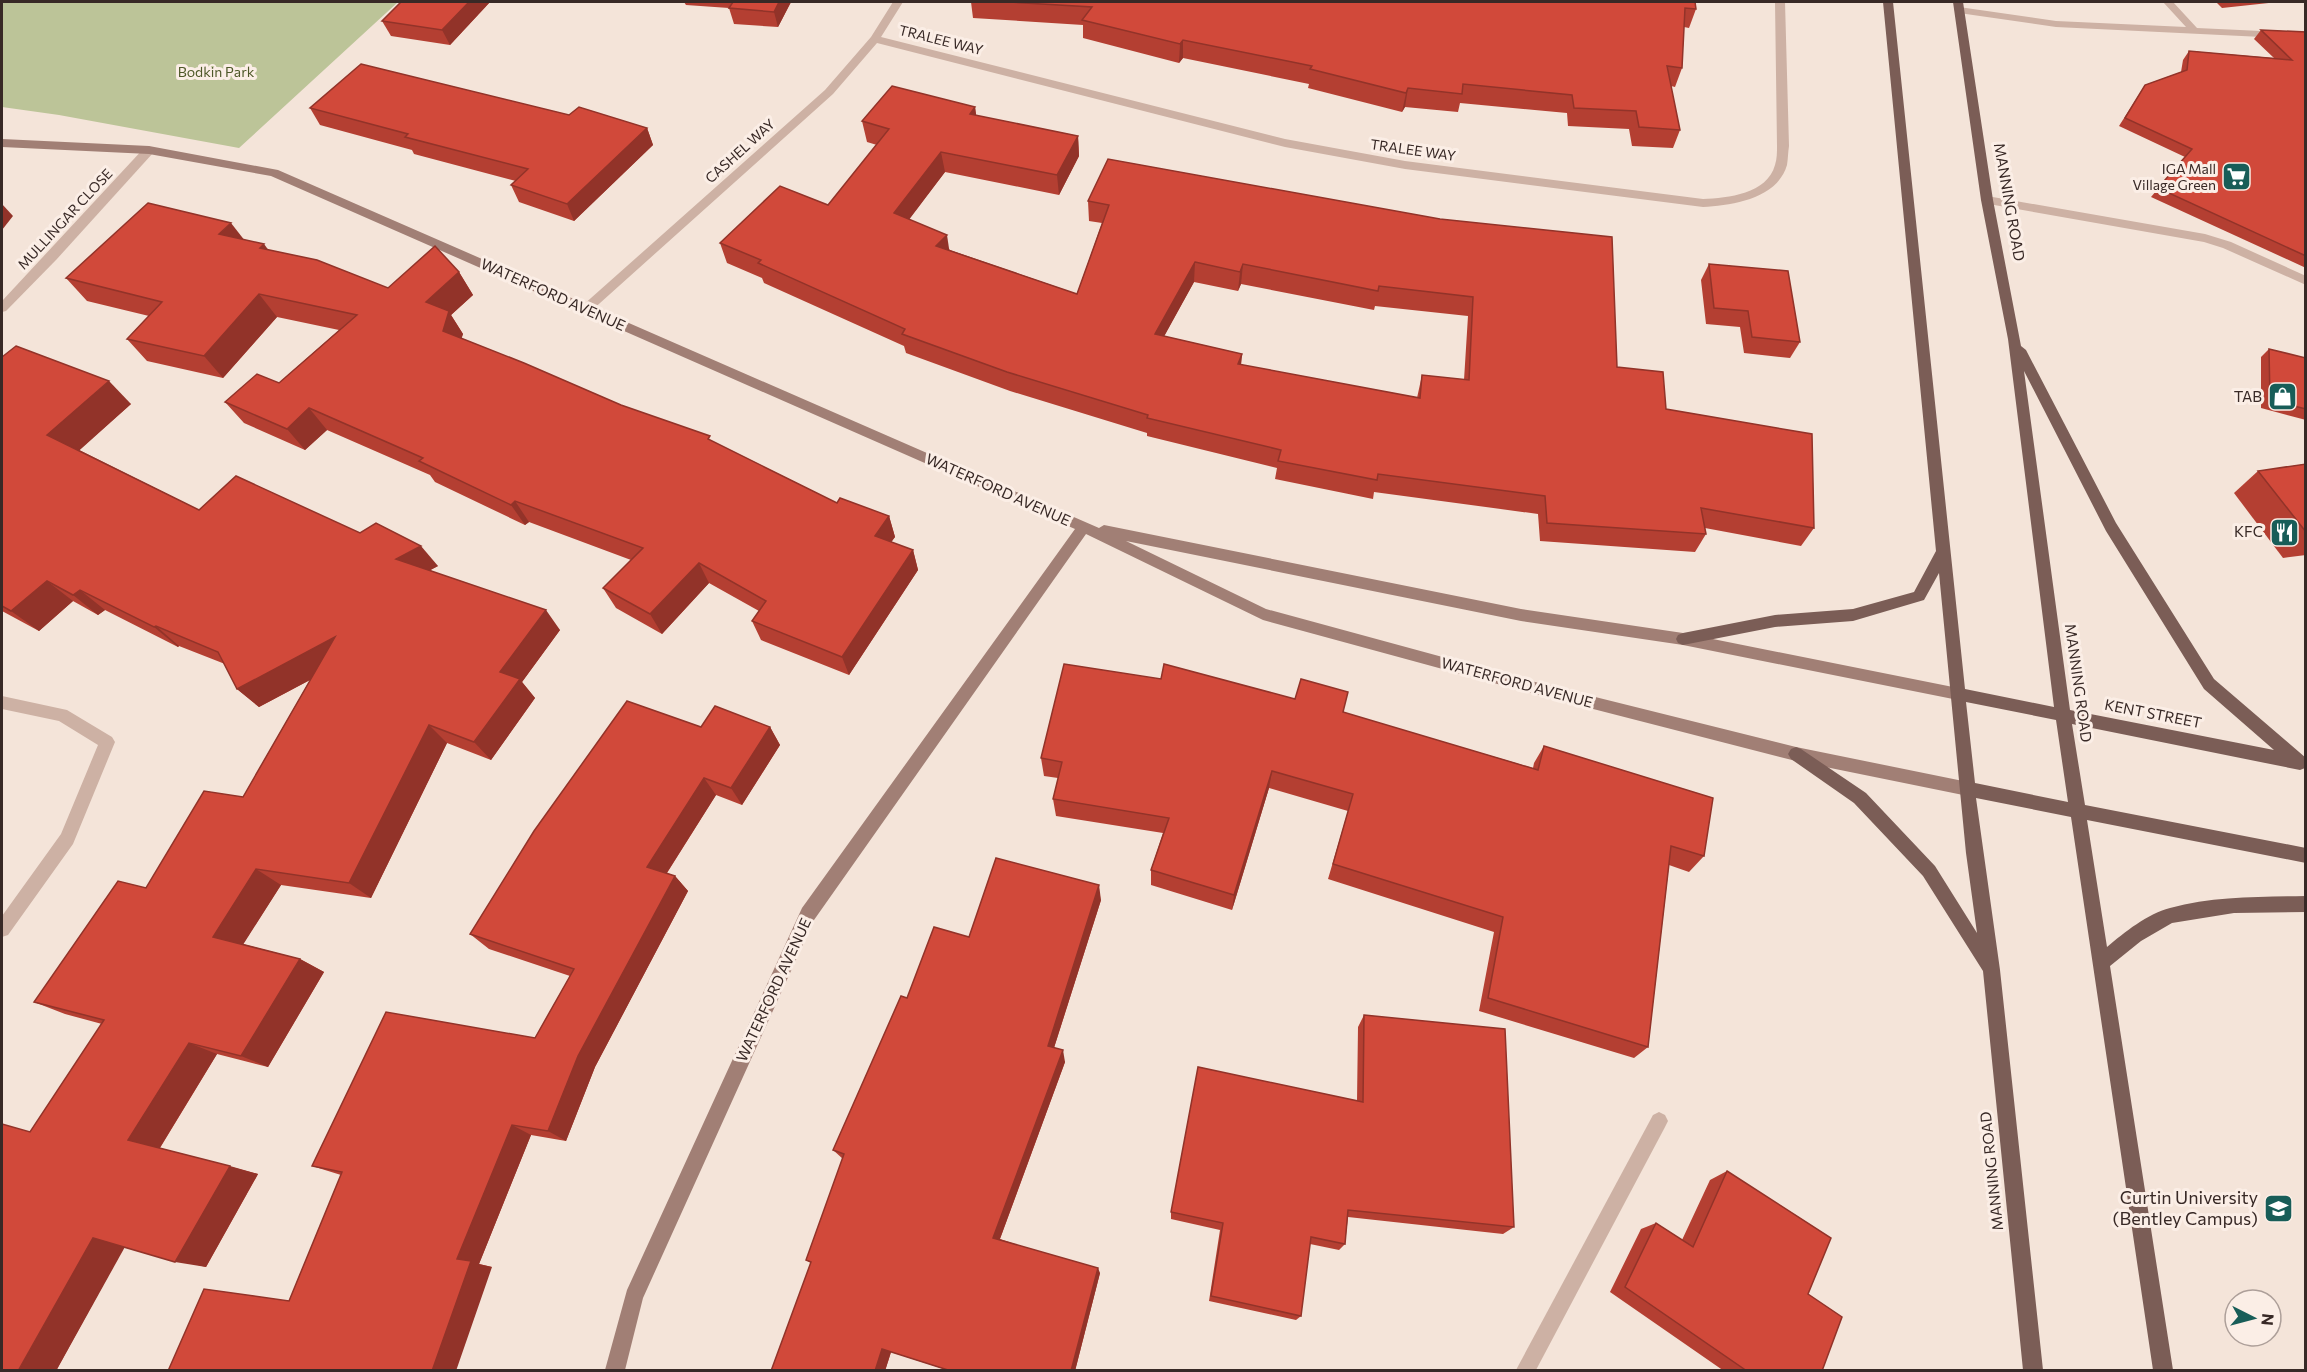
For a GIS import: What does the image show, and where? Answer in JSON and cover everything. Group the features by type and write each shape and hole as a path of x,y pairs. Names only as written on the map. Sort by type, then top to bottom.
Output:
{"main road":[{"name":"MANNING ROAD","path":"1888,2 1974,853 1991,970 2033,1371"},
{"name":"MANNING ROAD","path":"1959,6 1987,200 2014,339 2077,812 2163,1371"},
{"path":"2014,339 2110,526 2209,684 2242,715 2303,763"},
{"path":"1683,639 1775,621 1853,615 1919,596 1944,550"},
{"name":"KENT STREET","path":"1958,694 2303,763"},
{"path":"1796,754 1860,798 1929,872 1991,970"},
{"path":"1968,789 2306,856"},
{"path":"2100,964 2135,935 2170,916 2234,905 2306,904"}],"street":[{"name":"CASHEL WAY","path":"586,309 829,92 875,39 898,2"},
{"name":"TRALEE WAY","path":"875,39 1285,143 1340,154 1703,203 1723,202 1749,196 1768,183 1780,167 1783,146 1780,2"},
{"path":"2168,2 2193,29"},
{"path":"1959,6 2056,24 2306,36"},
{"name":"WATERFORD AVENUE","path":"2,143 149,150 274,173 1084,527 1263,614 1531,687 1796,754 1968,789"},
{"name":"MULLINGAR CLOSE","path":"2,308 52,257 149,150"},
{"path":"1987,200 2117,221 2227,245 2306,281"},
{"name":"WATERFORD AVENUE","path":"1084,527 1521,615 1683,639 1958,694"},
{"name":"WATERFORD AVENUE","path":"615,1371 634,1297 808,914 1084,527"},
{"path":"2,703 62,716 107,742 67,839 2,929"},
{"path":"1526,1371 1659,1121"}],"green space":[{"name":"Bodkin Park","path":"2,2 398,2 239,148 59,115 2,107"}],"building":[{"path":"401,2 469,2 442,30 382,21"},
{"path":"733,2 779,2 774,12 729,8"},
{"path":"1009,2 1695,2 1696,9 1685,8 1682,68 1667,66 1680,130 1639,127 1636,111 1574,108 1572,95 1463,84 1462,94 1408,88 1406,93 1310,69 1312,66 1183,40 1180,44 1082,20 1092,7"},
{"name":"IGA Mall Village Green","path":"2261,30 2306,32 2306,256 2158,188 2192,149 2125,118 2145,85 2187,70 2189,51 2292,60"},
{"path":"361,64 569,115 579,107 647,128 567,204 511,185 528,169 405,137 408,134 310,108"},
{"path":"892,86 975,107 970,114 1078,136 1057,175 941,152 894,213 947,235 936,246 1077,294 1109,205 1088,201 1108,159 1440,219 1612,237 1617,367 1663,372 1666,409 1812,434 1814,528 1701,508 1706,534 1547,523 1545,496 1378,474 1377,480 1278,461 1281,450 1147,418 1148,415 1007,372 902,334 905,329 758,263 761,260 720,243 780,186 828,205 889,129 862,121","holes":["1195,262 1240,272 1243,264 1378,291 1379,286 1473,297 1469,380 1422,375 1420,398 1238,364 1242,354 1155,334"]},
{"path":"148,203 231,223 219,234 264,244 260,248 317,260 388,288 435,246 459,272 426,302 449,311 443,331 621,405 710,436 708,439 837,503 840,498 889,516 875,536 913,550 842,657 752,621 766,601 699,563 650,614 603,588 643,548 515,501 511,505 419,461 423,458 309,408 287,429 225,402 257,374 279,383 357,315 259,294 204,356 127,339 162,302 66,278"},
{"path":"1709,264 1788,271 1800,342 1752,337 1748,311 1714,308"},
{"path":"16,346 109,381 47,435 199,510 236,476 360,533 376,523 421,546 396,559 546,610 500,672 520,679 474,742 429,725 349,883 256,869 213,937 300,959 241,1056 189,1043 128,1140 230,1166 175,1262 93,1238 18,1371 2,1371 2,1124 30,1132 104,1020 34,1002 118,881 146,888 204,791 243,797 335,637 237,689 218,652 154,627 80,590 73,595 47,581 11,611 2,606 2,357"},
{"path":"2269,349 2306,358 2306,409 2270,400"},
{"path":"2306,464 2306,532 2258,471"},
{"path":"1064,664 1161,679 1164,664 1295,699 1301,679 1348,692 1343,712 1538,770 1544,746 1713,798 1704,856 1671,846 1648,1047 1488,998 1503,917 1333,864 1353,794 1272,771 1234,895 1151,870 1169,818 1053,799 1062,762 1041,758"},
{"path":"627,701 701,727 715,706 770,727 731,788 704,778 647,867 675,876 578,1056 548,1131 512,1125 457,1259 471,1261 432,1371 168,1371 204,1289 289,1301 342,1172 312,1166 386,1012 535,1038 574,969 470,934 534,831"},
{"path":"996,858 1099,885 1048,1046 1063,1050 993,1238 1098,1268 1071,1371 951,1371 882,1349 875,1371 771,1371 811,1262 806,1260 844,1154 833,1150 901,996 907,998 934,927 969,937"},
{"path":"1364,1015 1505,1029 1514,1227 1348,1210 1345,1244 1311,1237 1301,1316 1211,1296 1223,1223 1171,1212 1198,1067 1363,1102"},
{"path":"1727,1171 1831,1238 1808,1294 1842,1317 1822,1371 1747,1371 1625,1287 1656,1223 1693,1247"}],"place":[{"name":"IGA Mall Village Green","path":"2237,177"},
{"name":"TAB","path":"2283,397"},
{"name":"KFC","path":"2284,532"},
{"name":"Curtin University (Bentley Campus)","path":"2279,1208"}]}
